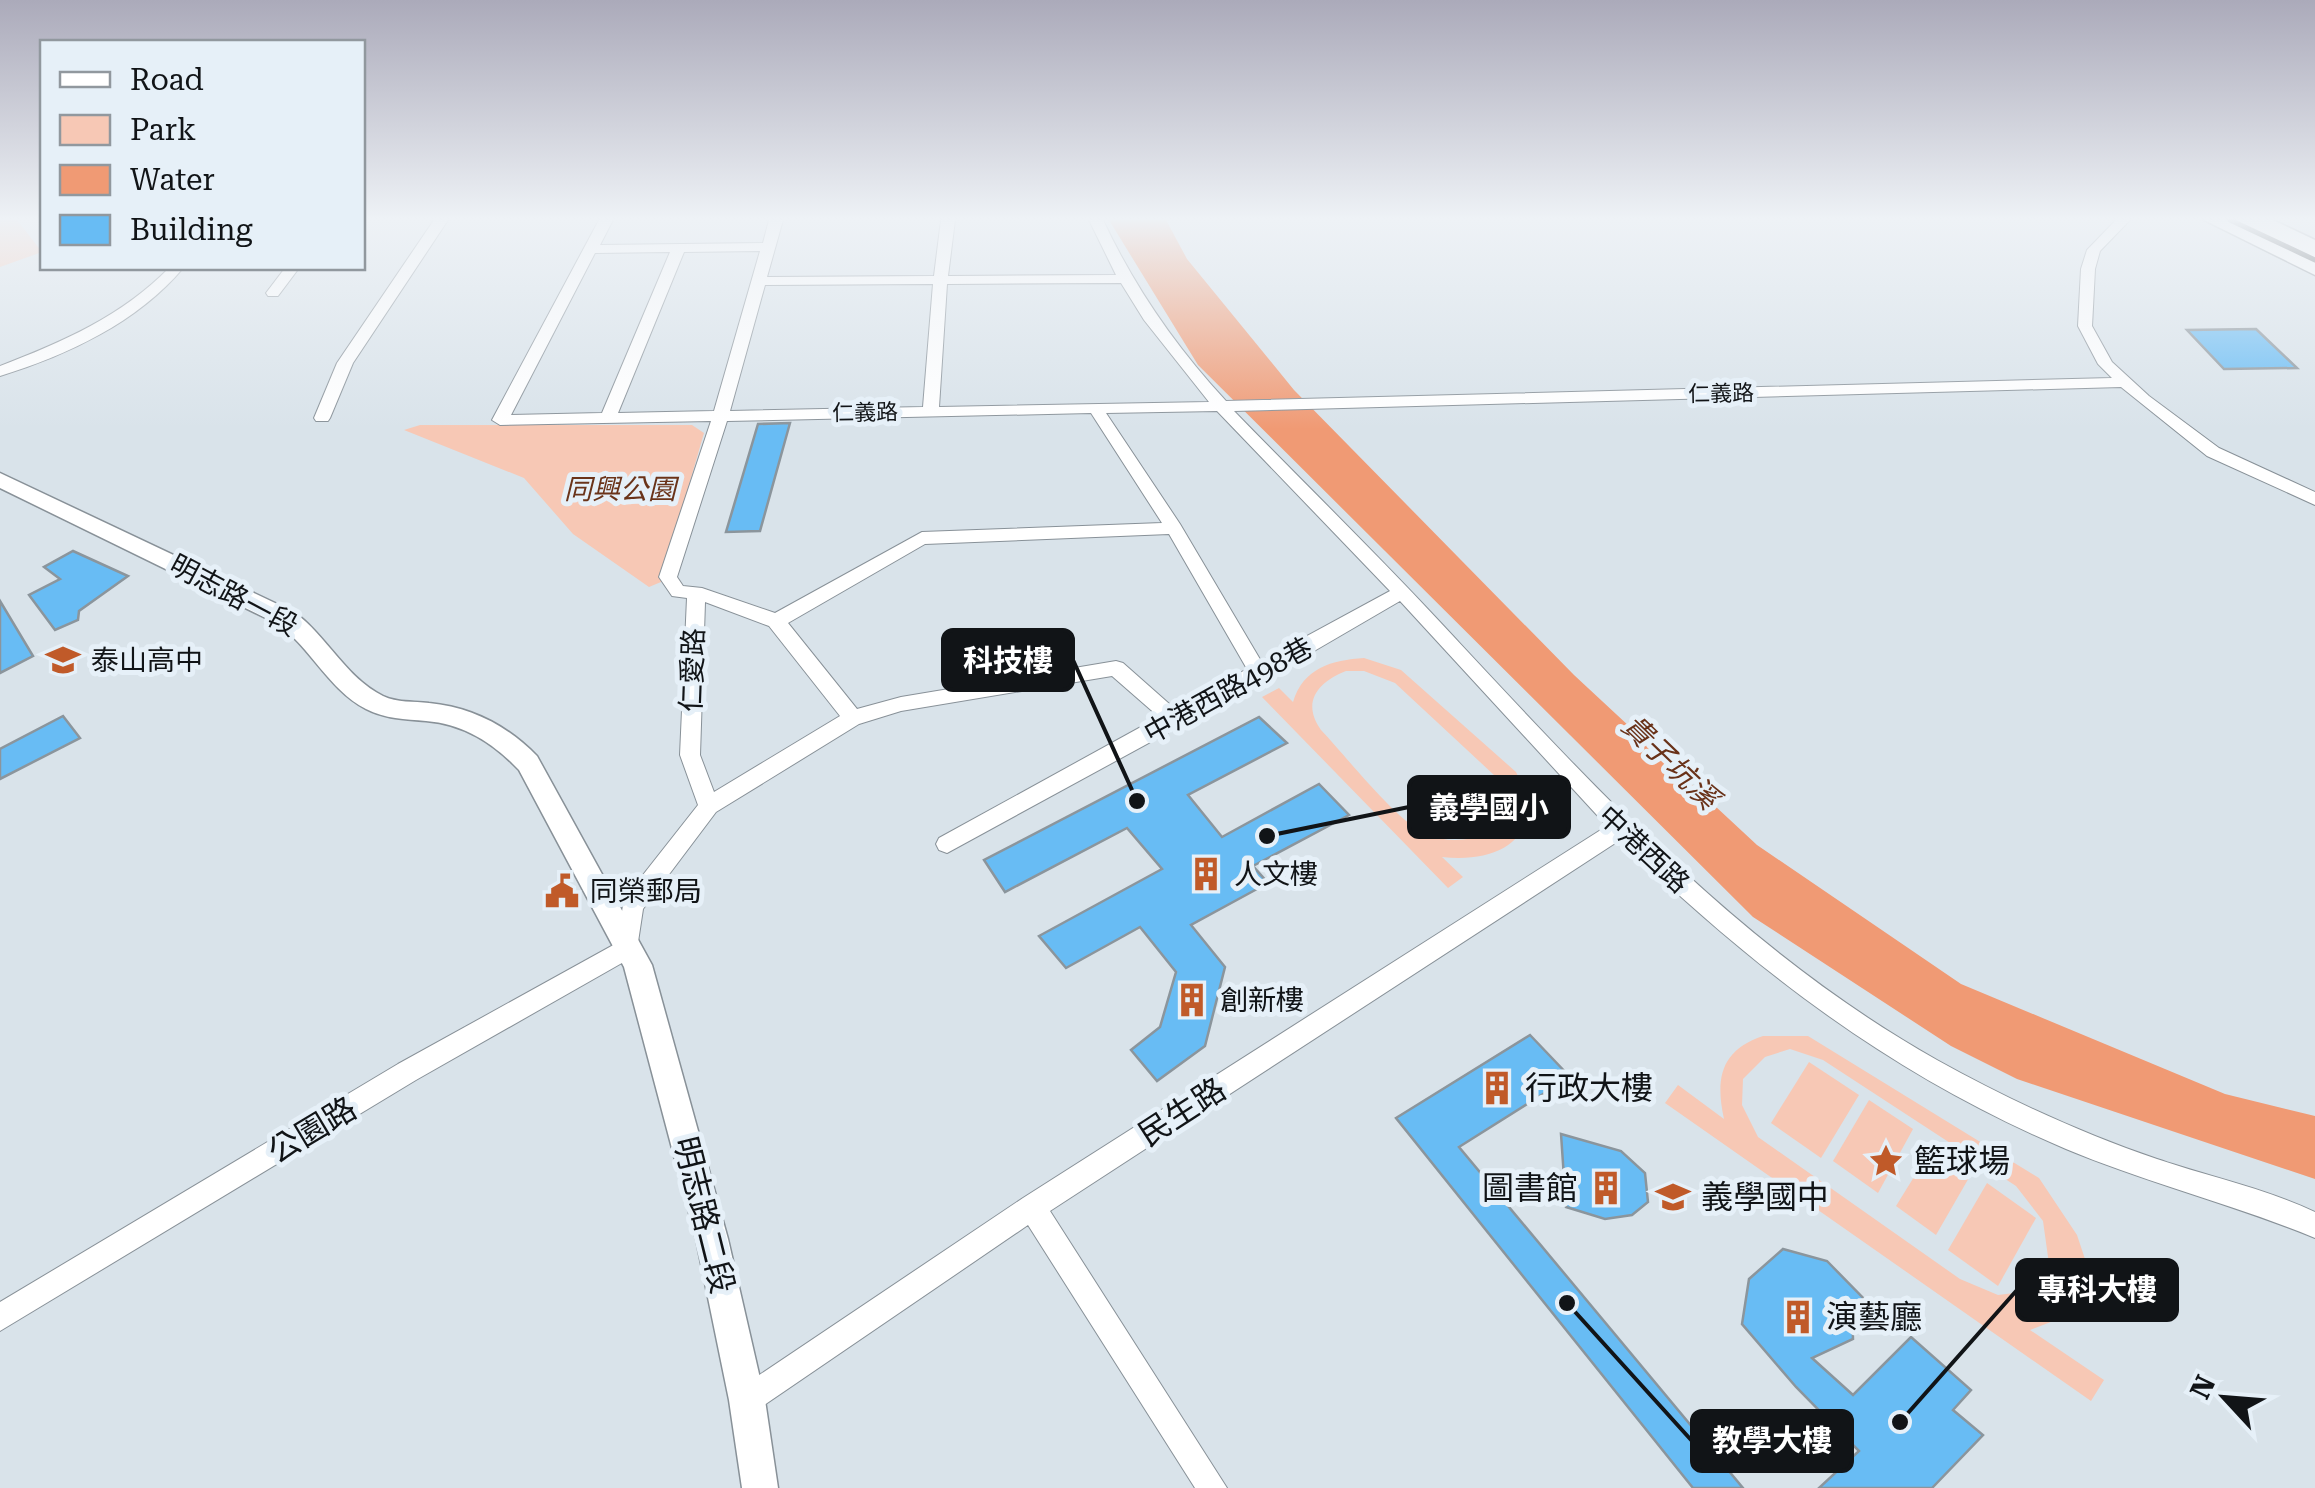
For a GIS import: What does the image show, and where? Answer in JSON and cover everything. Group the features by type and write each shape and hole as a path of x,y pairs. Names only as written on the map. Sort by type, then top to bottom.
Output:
{"main road":[{"name":"明志路一段","path":"0,480 286,618 305,631 355,688 376,704 452,716 502,738 536,776 628,948"},
{"name":"明志路二段","path":"628,948 638,964 712,1238 760,1488"}],"street":[{"path":"0,371 53,351 107,324 157,289"},
{"path":"273,293 276,289"},
{"path":"322,418 345,363 394,289"},
{"name":"仁義路","path":"569,289 500,420 2124,382"},
{"path":"608,417 662,289"},
{"name":"仁愛路","path":"709,806 690,754 696,592 678,592 668,577 757,289"},
{"path":"932,411 939,289"},
{"name":"中港西路","path":"1130,289 1148,319 1225,406 1620,830 1810,994 1923,1065 2028,1119 2141,1166 2315,1225"},
{"path":"2087,289 2084,314 2091,340 2106,364 2124,382 2213,452 2315,500"},
{"path":"1095,408 1174,528 1259,674"},
{"path":"776,621 922,538 1174,528"},
{"path":"696,592 776,621 853,718"},
{"name":"中港西路498巷","path":"947,844 1402,592"},
{"path":"628,948 632,906 709,806 853,718 901,704 1116,668 1175,720"},
{"name":"民生路","path":"746,1400 1032,1207 1620,830"},
{"name":"公園路","path":"0,1317 406,1072 628,948"},
{"path":"1032,1207 1212,1488"}],"green space":[{"name":"同興公園","path":"420,425 692,425 704,433 661,582 649,587 573,534 524,478 404,430"},
{"path":"1364,658 1401,670 1516,772 1525,794 1527,813 1523,828 1514,841 1500,850 1483,856 1442,857 1463,877 1448,888 1262,697 1279,688 1293,702 1311,674","holes":["1346,671 1364,671 1395,683 1494,775 1504,806 1487,834 1449,840 1414,827 1321,730 1313,711 1315,694 1327,681"]},
{"path":"1763,1036 1808,1036 2039,1178 2077,1235 2087,1265 2085,1292 2074,1313 2030,1330 2104,1380 2091,1401 1665,1103 1678,1085 1724,1119 1720,1091 1724,1067 1749,1042","holes":["1790,1049 1823,1060 2016,1186 2043,1221 2049,1264 2030,1291 1998,1295 1960,1279 1758,1137 1742,1105 1743,1079 1765,1057"]},
{"path":"1809,1062 1859,1095 1821,1158 1771,1123"},
{"path":"1869,1100 1913,1129 1878,1193 1833,1161"},
{"path":"1935,1143 1974,1169 1936,1235 1896,1206"},
{"path":"1987,1183 2036,1218 1998,1286 1948,1250"}],"water":[{"path":"1152,289 1212,289 1294,390 1574,675 1757,845 1961,984 2225,1094 2315,1116 2315,1179 2017,1079 1951,1046 1753,917 1198,365"}],"building":[{"path":"2256,329 2297,368 2224,369 2187,330"},
{"path":"790,423 760,531 726,532 758,424"},
{"path":"73,551 128,576 79,611 78,620 55,630 29,595 60,579 44,567"},
{"path":"0,601 33,656 0,673"},
{"path":"63,716 80,738 0,779 0,749"},
{"path":"1259,717 1287,743 1188,795 1222,837 1319,784 1349,815 1253,866 1268,883 1191,925 1225,967 1205,1046 1157,1081 1131,1050 1160,1027 1176,972 1140,927 1066,968 1039,936 1162,869 1127,828 1005,892 984,860"},
{"path":"1530,1035 1570,1077 1459,1147 1743,1488 1693,1488 1396,1118"},
{"name":"圖書館","path":"1561,1134 1621,1151 1645,1173 1648,1202 1632,1215 1605,1219 1566,1207"},
{"path":"1783,1249 1827,1261 1867,1302 1852,1310 1853,1339 1812,1358 1853,1395 1911,1337 1971,1390 1953,1410 1983,1435 1932,1488 1819,1488 1859,1451 1742,1324 1749,1279"}],"place":[{"name":"泰山高中","path":"63,660"},
{"name":"科技樓","path":"1137,801"},
{"name":"義學國小","path":"1267,836"},
{"name":"人文樓","path":"1206,874"},
{"name":"同榮郵局","path":"562,891"},
{"name":"創新樓","path":"1192,1000"},
{"name":"行政大樓","path":"1497,1088"},
{"name":"籃球場","path":"1886,1161"},
{"name":"圖書館","path":"1606,1188"},
{"name":"義學國中","path":"1673,1197"},
{"name":"教學大樓","path":"1567,1303"},
{"name":"演藝廳","path":"1798,1317"},
{"name":"專科大樓","path":"1900,1422"}],"water label":[{"name":"貴子坑溪","path":"1670,762"}]}
